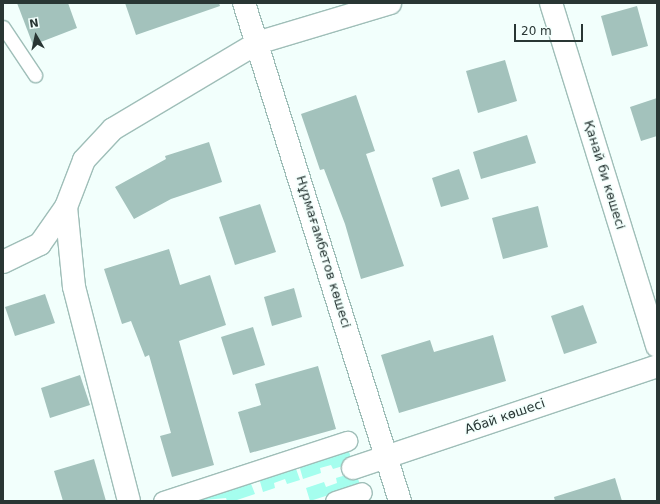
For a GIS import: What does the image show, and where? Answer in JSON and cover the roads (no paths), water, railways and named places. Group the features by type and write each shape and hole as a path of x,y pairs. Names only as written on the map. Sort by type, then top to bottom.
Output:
{"street":[{"name":"Нұрмағамбетов көшесі","path":"244,3 400,501"},
{"path":"3,262 40,244 66,207 84,160 113,129 257,43 390,3"},
{"name":"Қанай би көшесі","path":"551,3 657,346"},
{"path":"66,207 74,287 129,501"},
{"name":"Абай көшесі","path":"353,468 657,366"},
{"path":"163,501 347,441"},
{"path":"335,501 362,492"}],"lane":[{"path":"3,27 35,75"}]}
